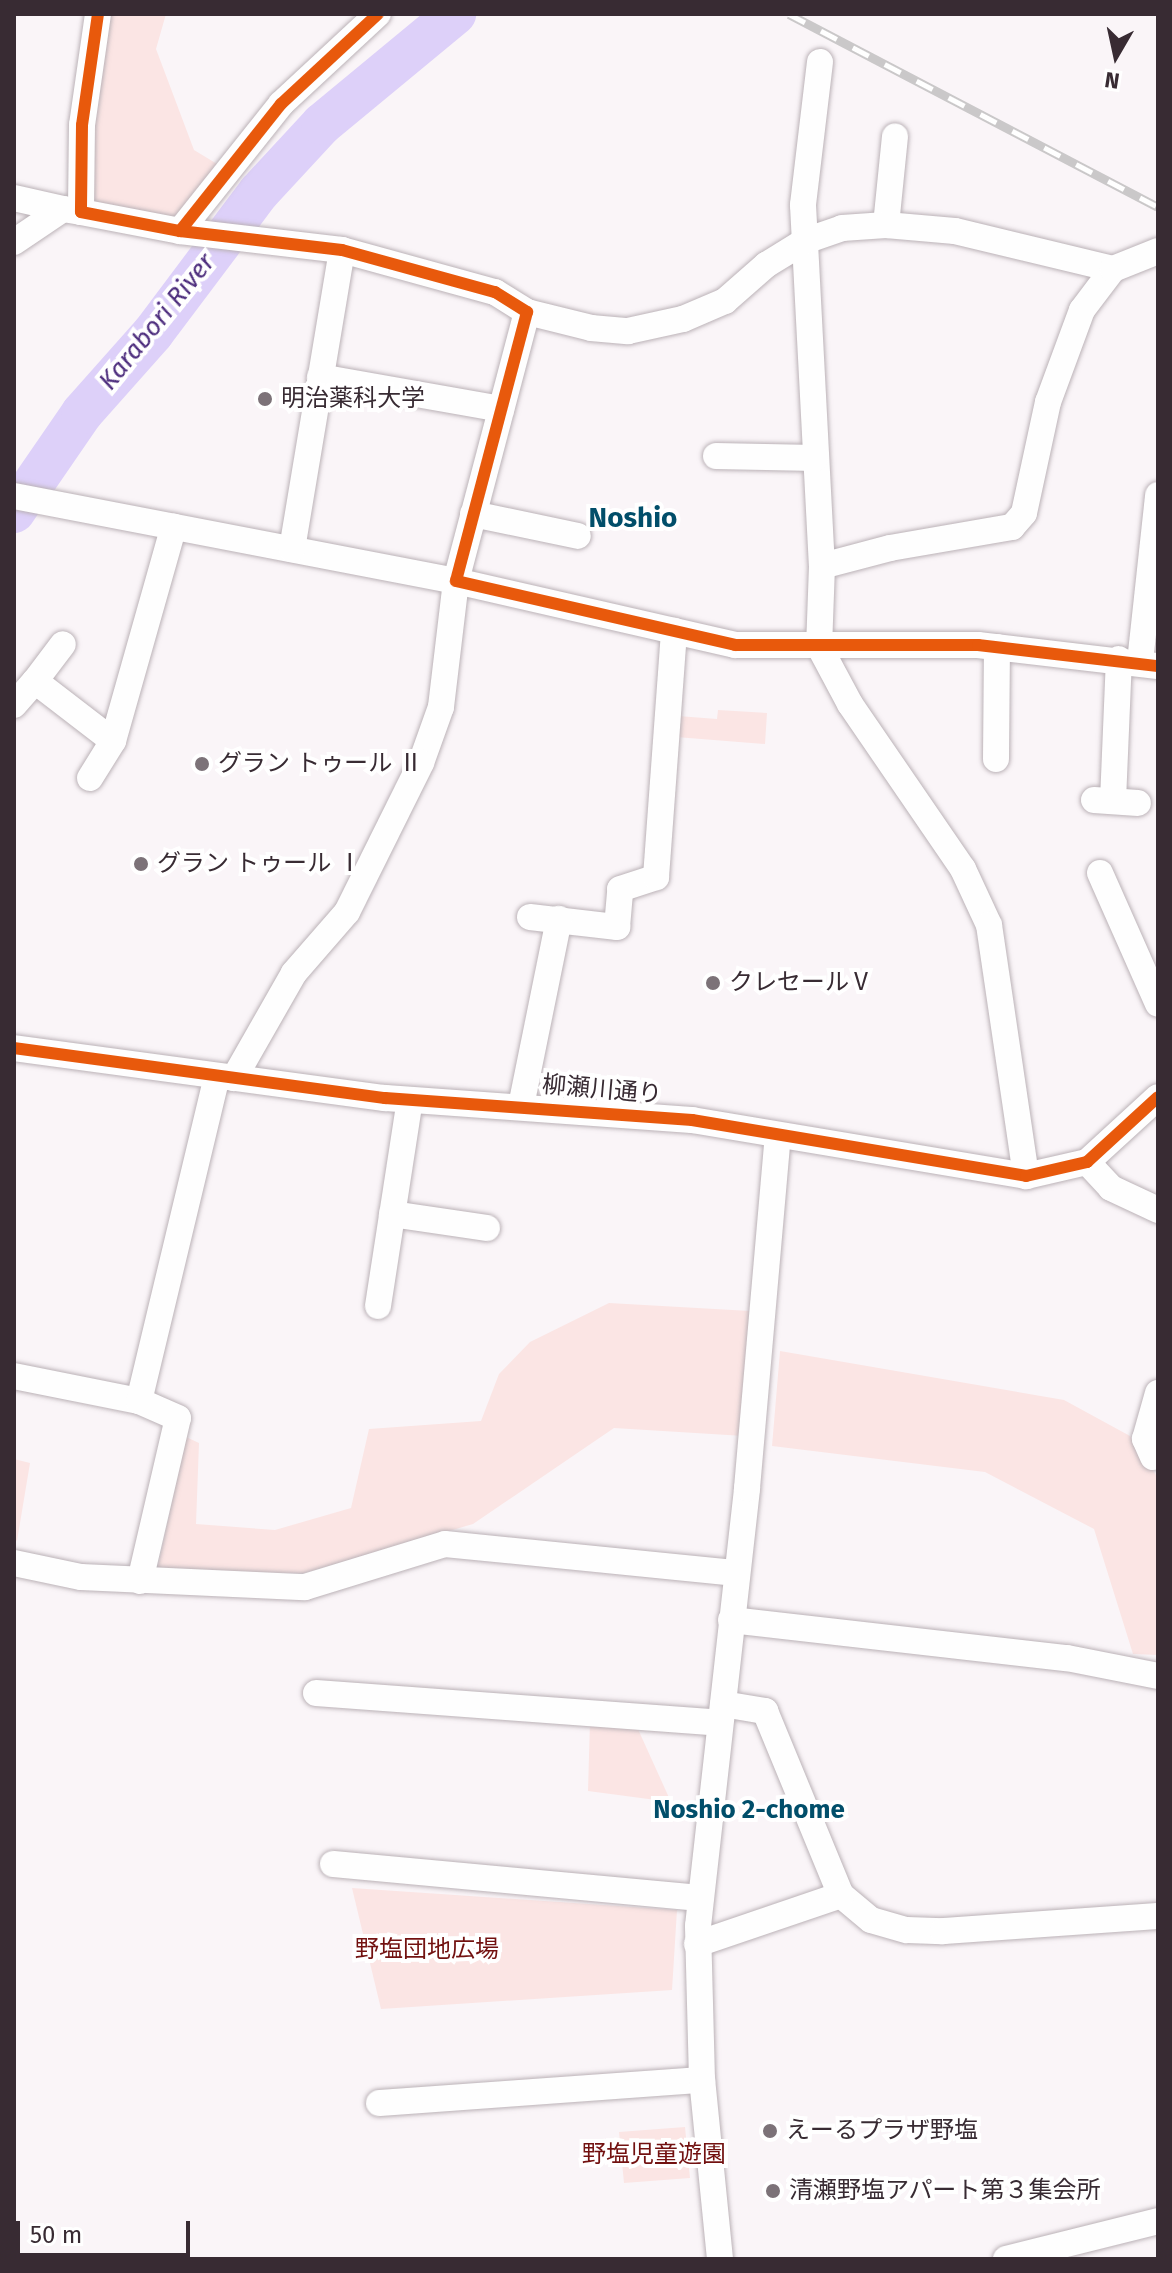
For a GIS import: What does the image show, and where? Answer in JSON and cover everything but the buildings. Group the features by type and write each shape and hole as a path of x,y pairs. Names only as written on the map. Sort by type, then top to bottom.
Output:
{"street":[{"path":"72,211 98,14"},
{"path":"184,232 281,104 378,14"},
{"path":"820,62 803,205 822,566 819,646 850,704 963,869 989,925 1026,1176"},
{"path":"886,225 895,136"},
{"path":"14,198 184,232 342,250 495,292 527,312 591,328 628,331 683,319 725,301 766,265 805,241 842,228 886,225 955,231 1113,269"},
{"path":"14,242 72,211"},
{"path":"292,549 342,250"},
{"path":"822,566 890,548 1012,527 1024,513 1048,402 1082,310 1113,269 1158,251"},
{"path":"139,1401 226,1077 294,973 353,902 421,763 441,707 456,581 527,312"},
{"path":"320,377 501,409"},
{"path":"716,456 815,458"},
{"path":"1115,802 1139,662 1158,495"},
{"path":"14,496 456,581 735,645 819,646 888,642 997,647 1139,662"},
{"path":"473,514 578,536"},
{"path":"90,778 113,741 174,526"},
{"path":"530,917 617,927 620,889 656,877 674,631"},
{"path":"14,705 63,644"},
{"path":"996,759 997,647"},
{"path":"35,681 113,741"},
{"path":"1100,873 1158,1004"},
{"path":"521,1106 559,919"},
{"name":"柳瀬川通り","path":"14,1048 410,1100 692,1120 1026,1176 1087,1162 1158,1097"},
{"path":"378,1306 410,1100"},
{"path":"720,2259 702,2080 697,1944 737,1573 778,1136"},
{"path":"1087,1162 1111,1188 1158,1210"},
{"path":"392,1214 487,1228"},
{"path":"14,1376 139,1401 178,1418 140,1581"},
{"path":"1153,1457 1145,1439 1158,1393"},
{"path":"14,1563 81,1577 305,1587 445,1544 737,1573"},
{"path":"731,1620 1067,1658 1158,1676"},
{"path":"316,1693 721,1714 765,1711 841,1895 871,1920 907,1930 1158,1916"},
{"path":"333,1864 700,1898"},
{"path":"697,1944 841,1895"},
{"path":"379,2103 702,2080"},
{"path":"1006,2259 1158,2221"}],"green space":[{"path":"98,14 166,14 156,49 194,150 227,170 180,231 81,212"},
{"path":"718,710 767,713 765,744 676,737 678,716 717,719"},
{"path":"609,1303 750,1311 744,1436 614,1428 473,1524 304,1573 157,1571 186,1437 199,1443 196,1524 275,1530 351,1508 369,1429 481,1421 499,1374 530,1342"},
{"path":"780,1351 1064,1400 1130,1436 1158,1478 1158,1655 1133,1654 1094,1529 985,1472 772,1446"},
{"path":"14,1459 30,1463 17,1541 14,1538"},
{"path":"590,1721 637,1727 671,1802 588,1791"},
{"name":"野塩団地広場","path":"352,1888 677,1910 672,1990 381,2009"},
{"name":"野塩児童遊園","path":"685,2127 690,2178 624,2183 619,2132"}],"waterway":[{"name":"Karabori River","path":"14,512 82,413 153,333 259,192 322,124 455,14"}],"railway":[{"path":"789,14 1158,207"}],"cycle path":[{"path":"98,14 82,125 81,212 180,231 342,250 495,292 527,312 456,581 735,645 978,645 1158,666"},
{"path":"180,231 281,104 378,14"},
{"path":"14,1048 385,1098 692,1120 1026,1176 1087,1162 1158,1097"}],"place":[{"name":"明治薬科大学","path":"265,399"},
{"name":"グラン トゥール Ⅱ","path":"202,764"},
{"name":"グラン トゥール Ⅰ","path":"141,864"},
{"name":"クレセールⅤ","path":"713,983"},
{"name":"えーるプラザ野塩","path":"770,2131"},
{"name":"清瀬野塩アパート第３集会所","path":"773,2191"}],"district":[{"name":"Noshio","path":"633,518"},
{"name":"Noshio 2-chome","path":"749,1810"}]}
